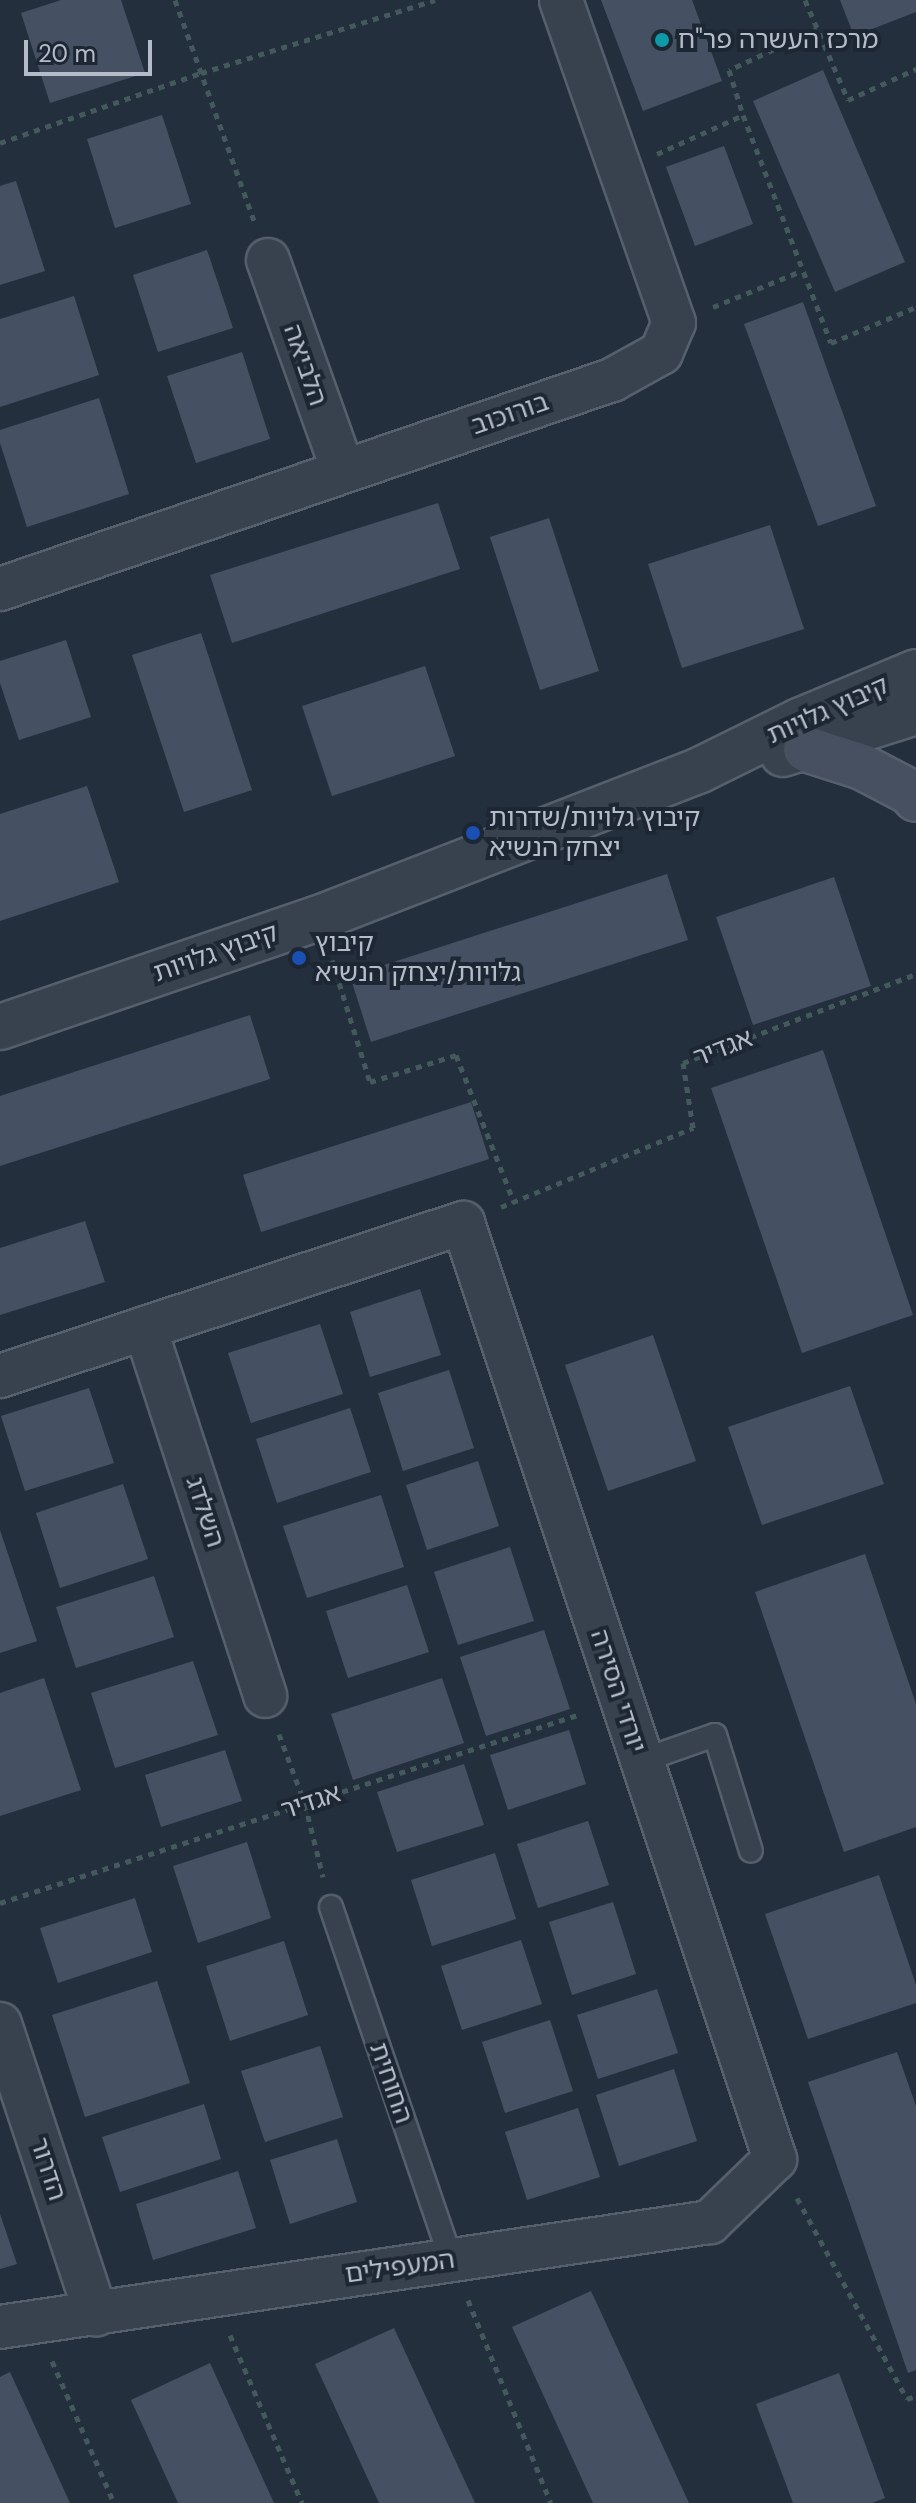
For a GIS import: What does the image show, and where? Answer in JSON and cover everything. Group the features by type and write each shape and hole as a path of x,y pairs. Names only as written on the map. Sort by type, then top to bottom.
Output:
{"main road":[{"path":"806,749 862,767 910,792 916,799"}],"street":[{"path":"561,0 674,323"},
{"name":"הלביאה","path":"268,260 343,471"},
{"name":"בורוכוב","path":"0,589 612,380 661,353 674,323"},
{"name":"קיבוץ גלויות","path":"0,1027 319,918 698,771 799,721 916,672"},
{"name":"קיבוץ גלויות","path":"698,771 806,749 916,712"},
{"path":"0,1376 463,1223"},
{"name":"יורדי הסירה","path":"463,1223 775,2159"},
{"name":"השלדג","path":"145,1328 265,1696"},
{"name":"הדרור","path":"0,2024 96,2315"},
{"name":"המעפילים","path":"0,2327 710,2222 775,2159"}],"lane":[{"path":"641,1761 715,1735 751,1851"},
{"name":"החוחית","path":"331,1907 451,2259"}],"path":[{"path":"175,0 268,260"},
{"path":"0,143 201,73 435,0"},
{"path":"805,0 848,100 916,69"},
{"path":"817,29 729,70 743,115 831,343 916,307"},
{"path":"620,170 743,115"},
{"path":"674,323 801,271"},
{"path":"319,918 370,1082 456,1055 514,1202"},
{"name":"אגדיר","path":"463,1223 693,1128 683,1063 916,974"},
{"path":"265,1696 305,1804 331,1907"},
{"name":"אגדיר","path":"0,1903 621,1701"},
{"path":"775,2159 907,2399 916,2396"},
{"path":"482,2333 551,2503"},
{"path":"249,2380 302,2503"},
{"path":"72,2406 114,2503"}],"building":[{"path":"61,0 121,0 145,73 50,103 21,13"},
{"name":"מרכז העשרה פר\"ח","path":"601,0 692,0 722,81 643,111"},
{"path":"840,0 916,0 916,12 854,36"},
{"path":"823,70 905,262 835,292 753,101"},
{"path":"162,115 191,204 115,228 87,139"},
{"path":"724,146 753,224 695,246 666,167"},
{"path":"16,181 45,271 0,285 0,186"},
{"path":"207,250 233,328 158,352 133,275"},
{"path":"74,296 99,375 0,407 0,319"},
{"path":"803,302 876,506 818,526 744,324"},
{"path":"242,352 270,439 196,463 167,376"},
{"path":"99,398 129,494 27,527 0,443 0,430"},
{"path":"438,503 460,569 232,643 210,575"},
{"path":"549,518 599,671 540,690 490,537"},
{"path":"770,525 804,629 682,668 648,564"},
{"path":"201,633 252,790 184,812 132,655"},
{"path":"66,640 91,717 19,740 0,683 0,661"},
{"path":"425,666 455,756 332,796 302,706"},
{"path":"87,786 119,882 0,921 0,814"},
{"path":"667,874 688,940 371,1042 350,976"},
{"path":"834,877 871,986 753,1025 716,917"},
{"path":"250,1015 270,1079 0,1166 0,1096"},
{"path":"823,1050 913,1315 802,1353 711,1088"},
{"path":"471,1102 489,1159 261,1232 243,1175"},
{"path":"85,1221 105,1282 0,1315 0,1248"},
{"path":"420,1289 441,1355 370,1377 350,1312"},
{"path":"320,1324 343,1394 251,1423 228,1353"},
{"path":"653,1335 696,1461 608,1491 565,1365"},
{"path":"449,1370 474,1448 403,1471 378,1393"},
{"path":"850,1386 884,1484 762,1525 728,1427"},
{"path":"89,1388 114,1463 25,1491 1,1416"},
{"path":"350,1408 371,1472 277,1503 256,1439"},
{"path":"478,1461 499,1526 427,1550 406,1485"},
{"path":"123,1484 148,1559 60,1588 36,1513"},
{"path":"381,1495 404,1567 307,1598 283,1526"},
{"path":"0,1530 37,1641 0,1653"},
{"path":"510,1547 534,1621 458,1645 434,1572"},
{"path":"865,1554 916,1704 916,1827 844,1852 755,1592"},
{"path":"154,1576 174,1637 76,1668 56,1607"},
{"path":"407,1585 429,1652 348,1678 326,1611"},
{"path":"544,1630 570,1709 486,1736 460,1657"},
{"path":"193,1661 218,1735 115,1768 91,1693"},
{"path":"44,1678 81,1790 0,1816 0,1693"},
{"path":"442,1678 464,1743 353,1780 331,1714"},
{"path":"569,1730 586,1784 508,1810 490,1755"},
{"path":"225,1750 242,1801 161,1827 145,1775"},
{"path":"464,1764 484,1825 397,1852 377,1792"},
{"path":"588,1821 609,1885 538,1908 517,1844"},
{"path":"247,1842 271,1918 198,1943 173,1866"},
{"path":"495,1853 516,1919 432,1946 411,1880"},
{"path":"879,1875 916,1985 916,2003 808,2039 765,1914"},
{"path":"135,1898 152,1952 58,1983 40,1928"},
{"path":"613,1902 636,1974 572,1995 549,1922"},
{"path":"521,1940 542,2004 462,2030 441,1966"},
{"path":"284,1941 308,2015 230,2041 206,1966"},
{"path":"157,1981 190,2083 85,2117 52,2015"},
{"path":"657,1989 678,2053 598,2079 577,2015"},
{"path":"550,2020 573,2091 505,2113 482,2042"},
{"path":"320,2046 343,2117 265,2142 241,2071"},
{"path":"897,2052 916,2106 916,2370 908,2373 808,2082"},
{"path":"674,2069 697,2141 619,2166 596,2095"},
{"path":"204,2104 221,2159 120,2192 102,2137"},
{"path":"578,2108 600,2177 527,2200 505,2132"},
{"path":"337,2139 357,2202 290,2224 270,2160"},
{"path":"238,2171 256,2228 153,2260 136,2204"},
{"path":"0,2214 17,2264 0,2269"},
{"path":"591,2291 689,2503 593,2503 512,2327"},
{"path":"394,2328 475,2503 379,2503 315,2364"},
{"path":"210,2363 274,2503 178,2503 131,2400"},
{"path":"10,2372 70,2503 0,2503 0,2377"},
{"path":"839,2373 885,2498 872,2503 793,2503 756,2404"}],"place":[{"name":"מרכז העשרה פר\"ח","path":"662,40"},
{"name":"קיבוץ גלויות/שדרות יצחק הנשיא","path":"473,833"},
{"name":"קיבוץ גלויות/יצחק הנשיא","path":"299,958"}]}
